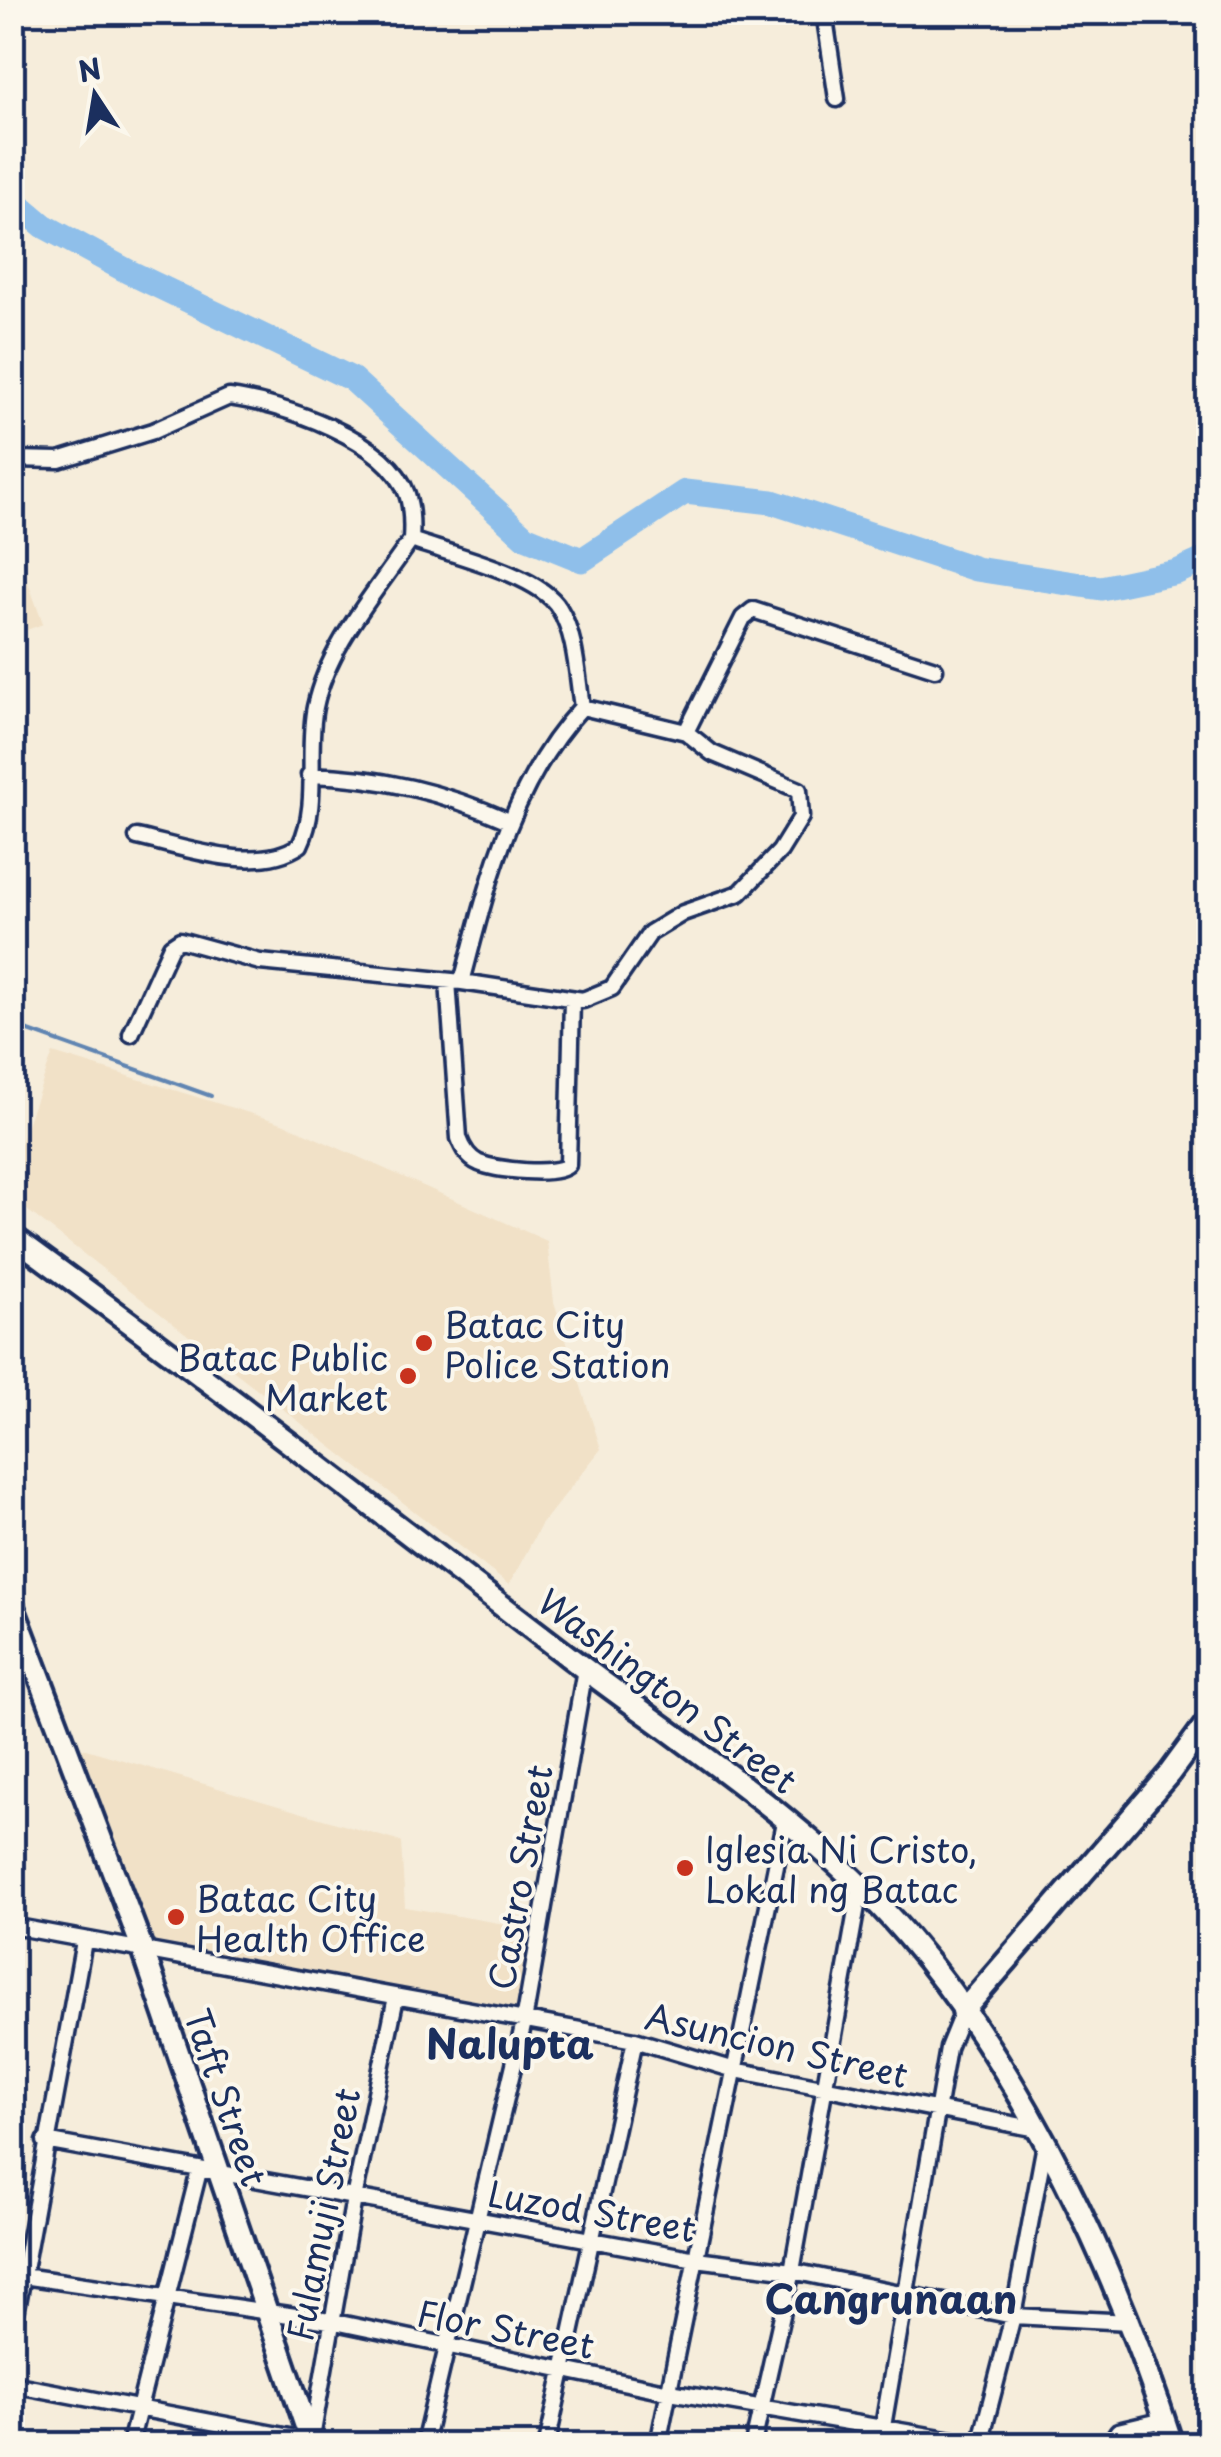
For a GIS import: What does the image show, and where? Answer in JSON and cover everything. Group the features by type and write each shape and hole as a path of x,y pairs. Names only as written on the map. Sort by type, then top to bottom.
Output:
{"main road":[{"name":"Washington Street","path":"12,1236 220,1388 585,1669 786,1817 907,1936 963,2011 1041,2136 1130,2322 1172,2444"},
{"name":"Taft Street","path":"12,1604 144,1953 209,2173 269,2312 315,2444"},
{"path":"963,2011 1170,1774 1208,1721"}],"street":[{"path":"824,12 837,99"},
{"path":"12,459 59,460 153,431 215,399 247,399 322,424 366,447 406,492 412,540 335,652 316,701 306,833 294,850 241,857 137,837"},
{"path":"412,540 541,588 558,606 569,632 582,706"},
{"path":"686,732 742,618 754,610 935,669"},
{"path":"132,1034 171,946 180,940 260,962 455,981 572,1000 612,988 639,946 660,926 740,893 780,852 801,817 799,790 712,753 686,732 582,706"},
{"path":"572,1000 568,1165 554,1173 481,1164 468,1156 460,1138 455,981 508,821 553,738 582,706"},
{"path":"309,775 388,780 466,802 508,821"},
{"name":"Castro Street","path":"424,2444 524,2022 585,1669"},
{"path":"658,2444 786,1817"},
{"path":"753,2444 792,2271 860,1888"},
{"name":"Asuncion Street","path":"12,1926 635,2040 735,2070 1041,2136"},
{"path":"12,2336 44,2141 84,1941"},
{"name":"Fulamuji Street","path":"315,2444 330,2321 396,1996"},
{"path":"882,2437 948,2048 963,2011"},
{"path":"546,2444 635,2040"},
{"path":"978,2444 1013,2316 1041,2136"},
{"name":"Luzod Street","path":"44,2141 696,2258 792,2271 1013,2316 1130,2322"},
{"path":"130,2444 165,2296 209,2173"},
{"name":"Flor Street","path":"23,2276 330,2321 446,2348 762,2408 882,2437 978,2444"},
{"path":"12,2384 315,2444"},
{"path":"1109,2444 1118,2431 1164,2420"}],"shaded area":[{"path":"13,540 43,624 12,635"},
{"name":"Batac Public Market","path":"53,1053 282,1123 547,1241 554,1302 601,1449 541,1525 509,1585 13,1199 13,1163"},
{"path":"79,1747 401,1842 405,1907 535,1929 519,2009 149,1944"}],"waterway":[{"path":"12,199 44,226 129,272 352,379 525,537 582,560 685,492 772,502 976,569 1101,588 1177,572 1208,558"},
{"path":"12,1025 211,1096"}],"place":[{"name":"Batac City Police Station","path":"424,1343"},
{"name":"Batac Public Market","path":"408,1376"},
{"name":"Iglesia Ni Cristo, Lokal ng Batac","path":"685,1868"},
{"name":"Batac City Health Office","path":"176,1917"}],"district":[{"name":"Nalupta","path":"510,2042"},
{"name":"Cangrunaan","path":"891,2297"}]}
